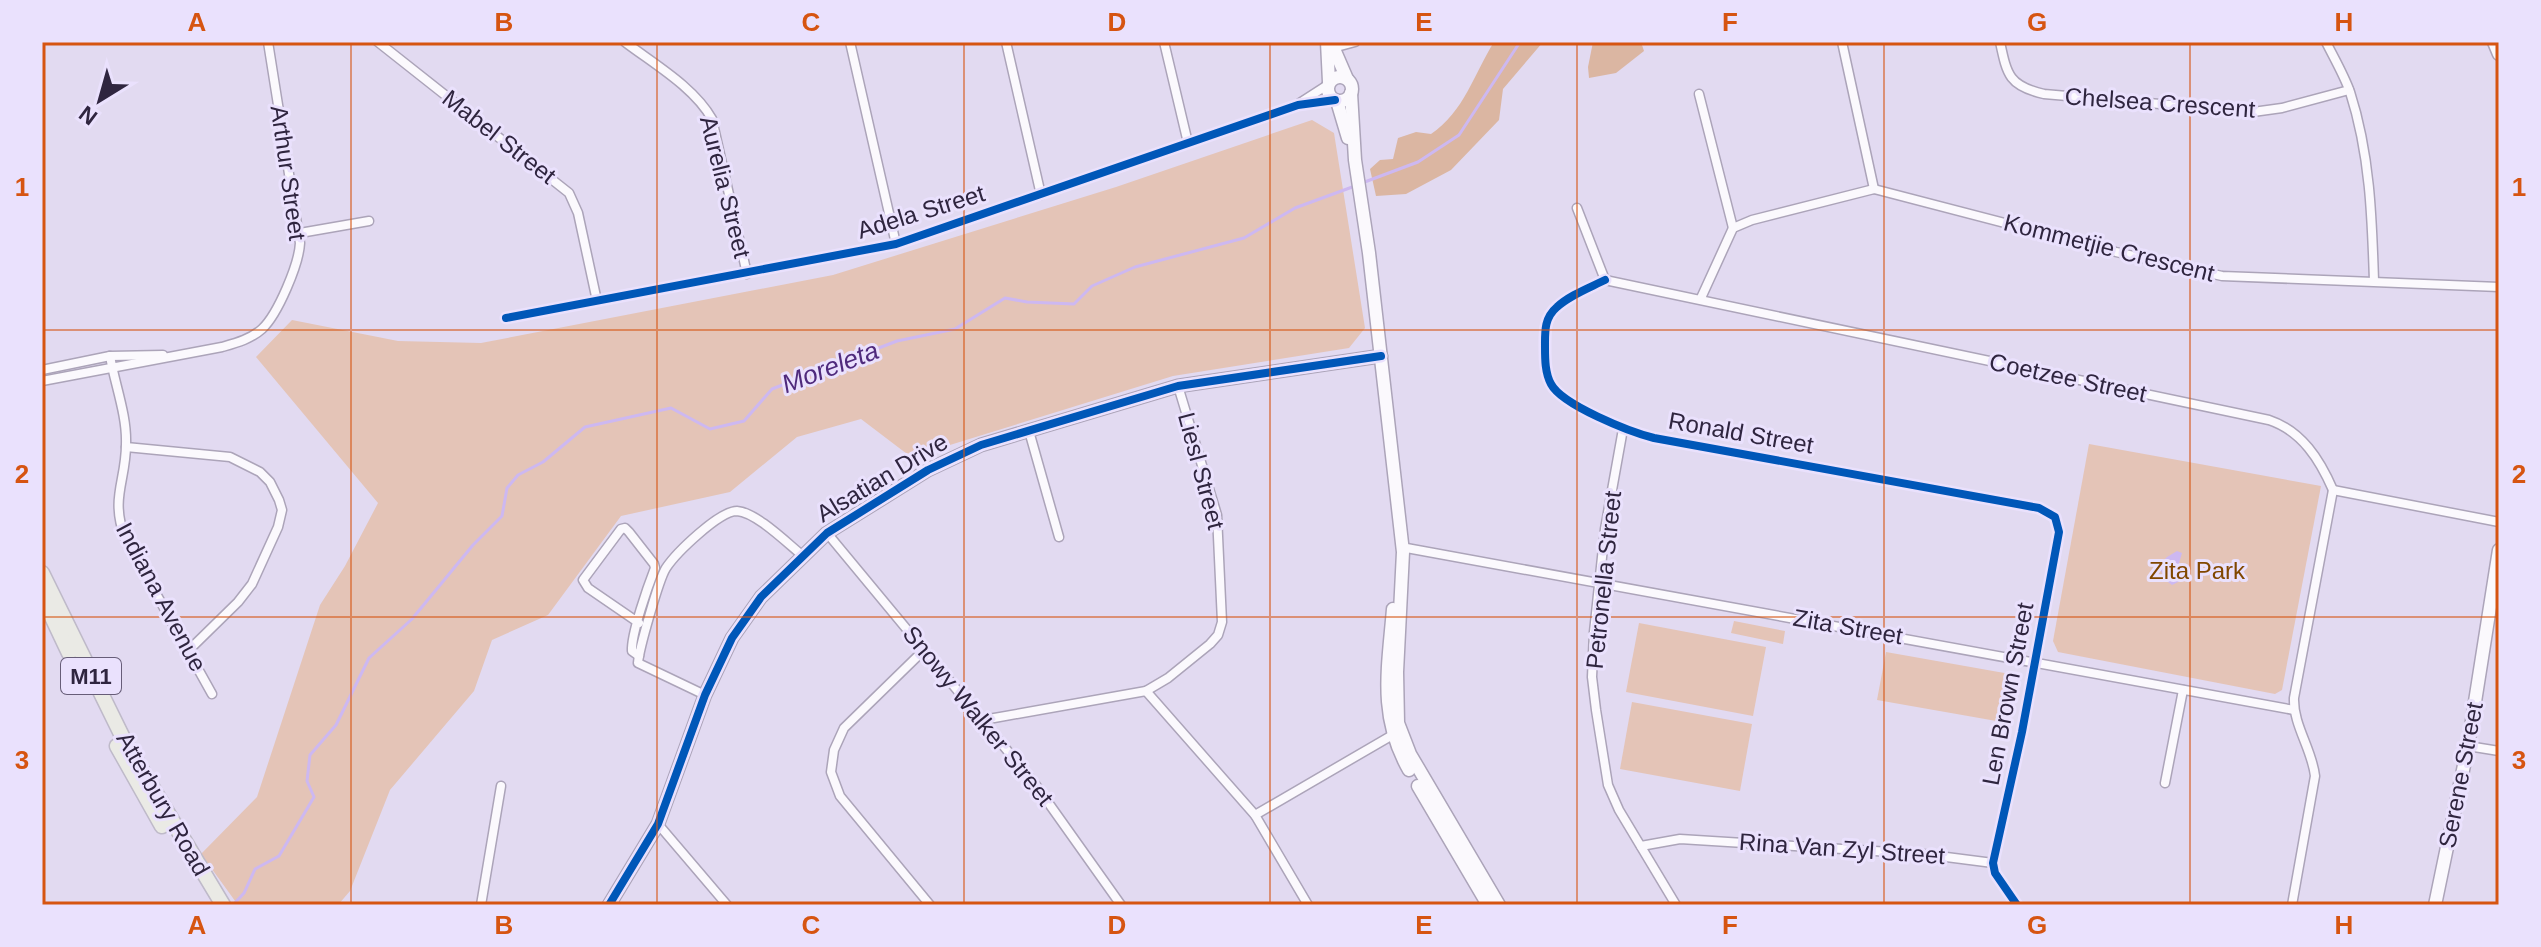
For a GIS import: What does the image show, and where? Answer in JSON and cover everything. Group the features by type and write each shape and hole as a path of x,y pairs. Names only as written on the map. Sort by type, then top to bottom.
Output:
{"main road":[{"name":"Atterbury Road","path":"42,573 125,742 207,888 212,905"},
{"name":"Atterbury Road","path":"42,595 135,781 207,888 223,905"}],"street":[{"name":"Arthur Street","path":"176,356 222,347 251,337 265,325 278,304 298,259 300,233 268,42"},
{"name":"Mabel Street","path":"378,42 569,193 578,213 597,301"},
{"name":"Aurelia Street","path":"625,42 692,94 705,106 712,119 747,274"},
{"path":"850,42 896,244"},
{"path":"1006,42 1041,195"},
{"path":"1164,42 1188,143"},
{"path":"1330,44 1355,42"},
{"path":"1733,228 1752,220 1874,189 1842,42"},
{"name":"Chelsea Crescent","path":"2000,42 2006,70 2012,79 2028,91 2044,94 2253,112 2282,108 2349,90"},
{"path":"2326,42 2349,90 2368,170 2374,281"},
{"path":"2494,42 2499,54"},
{"path":"1330,44 1352,86 1356,167 1381,356 1401,547 1397,556 1387,708 1400,753 1488,905"},
{"path":"1330,44 1328,91 1336,100 1356,167"},
{"path":"1329,83 1336,77 1347,79"},
{"name":"Adela Street","path":"1298,105 1329,83"},
{"path":"1336,100 1344,101 1351,93"},
{"path":"1699,94 1733,228 1701,298"},
{"name":"Adela Street","path":"506,318 896,244 1298,105 1336,100"},
{"name":"Kommetjie Crescent","path":"1874,189 2128,255 2222,276 2499,287"},
{"path":"1577,208 1605,280"},
{"path":"300,233 369,221"},
{"name":"Coetzee Street","path":"1605,280 2269,420 2298,435 2323,469 2333,490"},
{"name":"Ronald Street","path":"1605,280 1577,294 1551,313 1546,322 1545,358 1548,378 1555,390 1623,429 1654,438 2039,508 2055,517 2059,532"},
{"path":"42,370 110,356 176,356"},
{"name":"Indiana Avenue","path":"110,356 126,447 117,497 119,522 212,694"},
{"path":"42,381 176,356"},
{"name":"Alsatian Drive","path":"609,905 658,824 720,660 747,616 827,533 881,497 950,458 981,445 1178,386 1381,356"},
{"name":"Liesl Street","path":"983,720 1146,691 1168,678 1218,635 1222,622 1217,515 1178,386"},
{"name":"Petronella Street","path":"1623,429 1605,529 1592,677 1608,785 1676,905"},
{"path":"1029,431 1059,537"},
{"path":"126,447 230,457 260,472 270,482 279,500 282,510 278,527 252,584 189,650"},
{"path":"2292,905 2315,776 2294,710 2296,685 2333,490 2499,522"},
{"path":"639,661 665,569 702,532 725,515 736,511 750,515 803,556"},
{"path":"639,623 588,588 583,580 621,529 625,528 654,564 632,651 639,661 705,695"},
{"name":"Len Brown Street","path":"1993,863 2059,532"},
{"name":"Snowy Walker Street","path":"827,533 1035,784 1121,905"},
{"name":"Zita Street","path":"1401,547 2294,710"},
{"name":"Serene Street","path":"2435,905 2468,746 2499,550"},
{"path":"924,650 844,728 834,750 831,772 840,796 930,905"},
{"path":"2165,783 2183,690"},
{"path":"1146,691 1255,815 1308,905"},
{"path":"1255,815 1396,733"},
{"path":"1396,733 1499,905"},
{"path":"2468,746 2499,751"},
{"path":"481,905 501,786"},
{"path":"658,824 727,905"},
{"name":"Rina Van Zyl Street","path":"1641,846 1670,840 1730,842 1923,854 1993,863"},
{"path":"1993,863 1995,873 2017,905"}],"green space":[{"path":"1312,120 1334,133 1365,328 1349,348 1173,376 911,457 861,419 797,437 730,492 621,516 548,615 492,640 474,691 390,790 350,891 338,905 238,905 201,854 257,797 320,605 345,566 378,503 256,357 292,320 398,341 481,343 833,275 1116,187"},
{"name":"Zita Park","path":"2089,444 2321,486 2282,690 2275,694 2058,652 2053,641"},
{"path":"1734,621 1785,631 1783,644 1731,633"},
{"path":"1639,623 1766,647 1753,716 1626,692"},
{"path":"1886,652 2010,674 2002,722 1877,700"},
{"path":"1632,702 1752,724 1740,791 1620,769"}],"shaded area":[{"path":"1494,42 1543,42 1503,89 1499,120 1451,170 1406,194 1376,196 1370,169 1380,160 1393,159 1398,138 1416,132 1431,134 1452,115"},
{"path":"1593,42 1641,42 1644,51 1616,73 1589,78"},
{"path":"2177,551 2182,553 2177,570 2180,581 2172,585 2164,579 2159,565"}],"waterway":[{"name":"Moreleta","path":"1362,183 1418,162 1459,135 1520,42"},
{"name":"Moreleta","path":"233,905 244,893 255,869 279,856 314,797 307,781 310,755 336,725 369,658 412,619 473,545 502,516 507,488 518,475 543,462 585,427 671,408 710,429 744,421 772,389 897,341 955,329 1005,298 1074,304 1092,286 1135,267 1244,238 1295,208 1355,186"}],"cycle path":[{"path":"506,318 896,244 1298,105 1335,100"},
{"path":"1605,280 1562,303 1553,311 1546,326 1545,361 1549,380 1558,392 1582,409 1654,438 2039,508 2055,517 2059,532 2022,732 1993,863 1995,873 2017,905"},
{"path":"609,905 658,824 705,695 732,638 761,597 827,533 928,470 981,445 1178,386 1381,356"}]}
